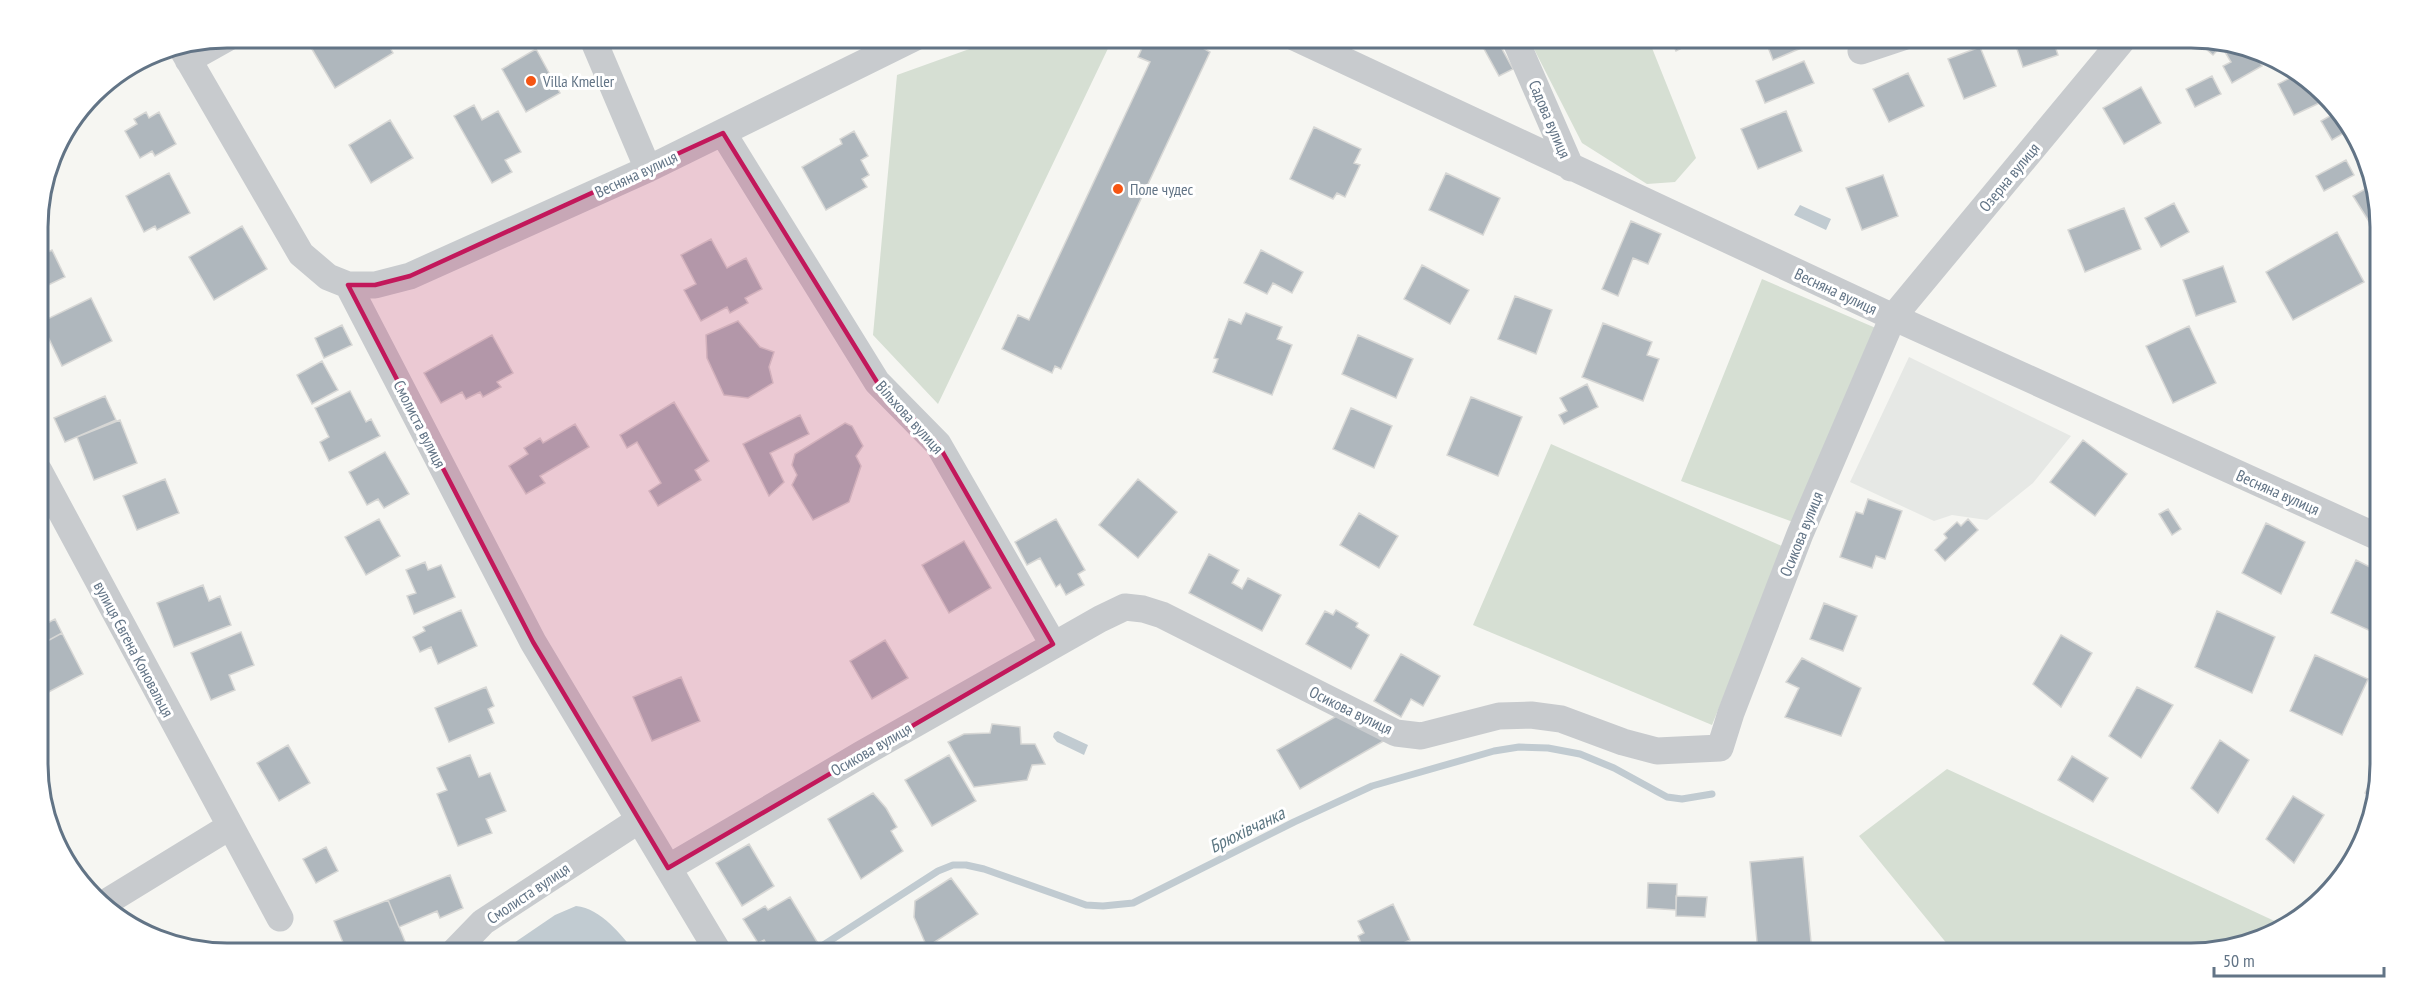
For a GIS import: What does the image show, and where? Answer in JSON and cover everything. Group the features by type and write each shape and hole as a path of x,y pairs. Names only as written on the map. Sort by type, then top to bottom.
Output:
{"street":[{"path":"596,48 648,169"},
{"name":"Весняна вулиця","path":"348,285 375,285 410,276 648,169 889,48"},
{"name":"Весняна вулиця","path":"1315,48 1893,317 2370,533"},
{"name":"Садова вулиця","path":"1518,48 1571,168"},
{"path":"1861,51 1871,48"},
{"name":"Озерна вулиця","path":"1893,317 2117,48"},
{"path":"184,54 301,254 327,277 348,285"},
{"name":"Вільхова вулиця","path":"723,133 877,382 938,444 1053,644"},
{"name":"Смолиста вулиця","path":"348,285 533,642 712,943"},
{"name":"Осикова вулиця","path":"668,868 1053,644 1125,607 1143,609 1162,615 1396,733 1421,736 1500,716 1531,715 1561,719 1623,742 1657,751 1720,748 1731,713 1811,507 1893,317"},
{"name":"вулиця Євгена Коновальця","path":"48,488 280,918"},
{"name":"Смолиста вулиця","path":"463,943 483,922 639,820"},
{"path":"110,900 230,827"}],"highlighted area":[{"path":"723,133 877,382 938,444 1053,644 668,868 533,642 348,285 375,285 410,276"}],"shaded area":[{"path":"972,48 1108,48 938,404 873,335 897,75"},
{"path":"1534,48 1652,48 1696,158 1675,182 1647,184 1582,143"},
{"path":"1800,205 1831,219 1826,230 1794,215"},
{"path":"1762,279 1878,329 1804,526 1681,481"},
{"path":"1909,357 2071,436 2033,483 1987,520 1952,515 1934,521 1850,482"},
{"path":"1551,444 1784,547 1712,725 1473,625"},
{"path":"1058,731 1088,745 1084,755 1057,742 1053,737"},
{"path":"1947,769 2276,922 2249,934 2203,943 1946,943 1859,836"},
{"path":"576,906 585,908 602,917 627,943 514,943 555,915"}],"building":[{"path":"311,48 390,48 393,53 335,88"},
{"name":"Поле чудес","path":"1142,48 1203,48 1210,52 1061,369 1055,366 1052,373 1002,349 1018,315 1029,320 1150,62 1138,57"},
{"path":"1484,48 1501,48 1513,69 1499,76"},
{"path":"1768,48 1801,48 1773,60"},
{"path":"1980,48 1996,86 1964,99 1948,59"},
{"path":"2017,48 2056,48 2058,55 2023,67"},
{"name":"Villa Kmeller","path":"536,49 560,93 526,112 502,69"},
{"path":"2206,49 2217,50 2213,55"},
{"path":"2225,52 2249,57 2260,62 2262,66 2232,83 2223,66 2231,62"},
{"path":"1804,61 1814,83 1765,103 1756,81"},
{"path":"1908,73 1924,106 1889,122 1873,89"},
{"path":"2212,76 2221,94 2195,107 2186,89"},
{"path":"2290,78 2320,103 2294,115 2278,84"},
{"path":"2141,87 2161,123 2124,144 2103,108"},
{"path":"474,105 482,120 498,111 521,152 505,160 512,172 492,183 454,116"},
{"path":"1786,111 1802,151 1758,169 1741,129"},
{"path":"146,112 149,118 159,112 176,144 155,156 152,151 140,158 125,131 137,124 134,119"},
{"path":"2331,115 2343,133 2332,140 2321,121"},
{"path":"390,120 413,158 371,183 349,145"},
{"path":"1314,127 1361,149 1354,163 1360,165 1345,197 1337,193 1333,199 1290,179"},
{"path":"854,131 868,156 861,160 869,175 862,179 867,187 826,210 802,167 842,144 840,139"},
{"path":"2346,160 2354,175 2324,191 2316,176"},
{"path":"169,173 190,213 157,230 155,226 144,232 126,196"},
{"path":"1446,173 1500,198 1483,235 1429,210"},
{"path":"1883,175 1898,216 1862,230 1846,188"},
{"path":"2365,189 2370,222 2353,196"},
{"path":"2174,203 2189,232 2161,247 2145,218"},
{"path":"2124,208 2141,249 2085,272 2068,230"},
{"path":"1631,221 1661,234 1648,264 1633,258 1618,296 1602,289"},
{"path":"242,226 267,269 214,300 189,257"},
{"path":"2337,232 2364,282 2293,320 2266,272"},
{"path":"711,239 727,268 746,258 762,289 745,298 748,303 730,313 727,307 701,321 684,290 696,284 681,255"},
{"path":"52,250 65,277 48,285 48,252"},
{"path":"1261,250 1303,272 1292,293 1273,283 1267,294 1244,283"},
{"path":"1422,265 1469,290 1450,324 1404,299"},
{"path":"2223,266 2236,302 2196,316 2183,280"},
{"path":"1515,296 1552,310 1536,354 1498,339"},
{"path":"91,298 112,341 62,366 48,337 48,319"},
{"path":"1246,313 1282,327 1277,339 1292,345 1272,395 1213,372 1218,359 1214,358 1229,319 1241,324"},
{"path":"738,321 760,347 774,352 769,367 773,383 748,398 724,395 707,358 706,335"},
{"path":"1603,323 1652,342 1647,355 1659,359 1643,401 1582,377"},
{"path":"342,325 352,345 324,358 315,338"},
{"path":"2189,326 2216,383 2173,403 2146,346"},
{"path":"492,335 513,373 497,382 501,387 483,397 480,392 466,399 462,392 441,403 424,373"},
{"path":"1358,335 1413,359 1396,398 1342,374"},
{"path":"322,361 338,390 312,404 297,375"},
{"path":"1587,384 1598,407 1564,424 1559,415 1567,411 1560,398"},
{"path":"350,391 366,422 371,419 380,436 329,461 320,442 329,437 315,408"},
{"path":"105,396 116,420 65,442 54,418"},
{"path":"1471,397 1522,417 1498,476 1447,455"},
{"path":"674,402 709,461 695,470 701,480 658,506 649,491 661,483 637,442 627,448 620,435"},
{"path":"1351,408 1392,426 1374,468 1333,449"},
{"path":"800,415 809,434 770,453 784,482 769,496 743,444"},
{"path":"120,420 137,463 94,480 77,437"},
{"path":"845,423 852,426 863,446 856,456 861,466 849,502 813,520 792,485 797,475 792,465 795,454"},
{"path":"575,424 589,447 540,476 545,483 526,494 509,466 528,454 524,448 540,438 543,443"},
{"path":"2083,440 2127,474 2095,516 2050,482"},
{"path":"385,452 409,494 384,508 378,499 367,505 349,472"},
{"path":"165,479 179,513 137,530 123,496"},
{"path":"1138,479 1177,512 1138,558 1099,525"},
{"path":"1868,499 1902,511 1885,559 1876,556 1872,568 1840,557 1856,512 1863,514"},
{"path":"2168,509 2181,529 2172,535 2159,514"},
{"path":"1359,513 1398,536 1379,568 1340,545"},
{"path":"379,519 400,556 366,575 345,537"},
{"path":"1056,519 1085,570 1078,574 1084,585 1066,595 1060,584 1056,587 1040,558 1027,565 1015,542"},
{"path":"1968,519 1978,530 1945,561 1935,550 1947,538 1944,534 1957,522 1961,526"},
{"path":"2266,523 2305,542 2281,594 2242,573"},
{"path":"964,541 991,588 949,613 922,565"},
{"path":"1209,554 1239,570 1232,583 1242,589 1248,578 1281,595 1262,631 1189,593"},
{"path":"2356,560 2370,567 2370,631 2331,613"},
{"path":"425,562 428,570 441,565 455,597 414,614 407,596 416,593 406,570"},
{"path":"203,585 209,601 220,596 231,625 174,647 157,603"},
{"path":"1824,603 1857,616 1843,651 1810,639"},
{"path":"461,610 477,646 438,664 431,647 420,652 413,637 425,631 423,627"},
{"path":"1336,610 1358,623 1356,627 1369,635 1351,669 1306,644 1325,611 1333,615"},
{"path":"2217,611 2275,637 2252,693 2195,667"},
{"path":"55,619 62,633 48,641 48,623"},
{"path":"241,632 254,665 229,675 235,690 211,700 191,653"},
{"path":"62,633 83,674 48,692 48,641"},
{"path":"2061,635 2092,653 2061,707 2033,684"},
{"path":"885,640 908,678 872,699 850,661"},
{"path":"1401,654 1440,676 1423,706 1411,699 1401,717 1374,701"},
{"path":"2315,655 2368,679 2342,735 2290,711"},
{"path":"1802,658 1861,688 1841,736 1785,717 1799,688 1786,682"},
{"path":"681,677 700,721 652,741 633,697"},
{"path":"486,687 494,706 488,709 494,723 449,742 435,708"},
{"path":"2137,687 2173,705 2141,758 2109,736"},
{"path":"1342,713 1387,739 1300,789 1277,750"},
{"path":"992,724 1020,727 1021,744 1035,744 1045,764 1032,765 1027,780 974,787 948,742 964,734 990,733"},
{"path":"2220,740 2249,760 2218,813 2191,788"},
{"path":"288,745 310,783 279,801 257,763"},
{"path":"470,755 479,777 490,773 506,811 486,819 492,833 458,846 437,794 447,790 437,768"},
{"path":"949,755 976,801 932,826 905,780"},
{"path":"2072,756 2108,778 2093,802 2058,780"},
{"path":"873,793 886,808 897,827 891,831 903,851 861,879 828,819"},
{"path":"2293,796 2324,815 2294,863 2266,839"},
{"path":"749,844 774,886 742,906 716,863"},
{"path":"326,847 338,871 316,883 303,859"},
{"path":"1803,857 1811,943 1757,943 1750,862"},
{"path":"450,875 463,908 440,918 437,911 399,927 388,900"},
{"path":"951,878 978,914 933,943 925,943 914,917 915,901"},
{"path":"1648,883 1677,884 1676,910 1647,908"},
{"path":"1676,896 1707,897 1705,917 1676,916"},
{"path":"790,897 818,943 766,943 764,940 758,943 743,919 765,906 768,910"},
{"path":"388,900 406,943 343,943 334,921"},
{"path":"1393,904 1410,940 1404,943 1361,943 1358,936 1364,933 1358,921"}],"waterway":[{"name":"Брюхівчанка","path":"826,943 938,871 953,865 984,869 1086,905 1133,903 1294,822 1372,786 1494,751 1519,747 1548,748 1580,754 1614,768 1667,797 1682,799 1712,794"}],"place":[{"name":"Villa Kmeller","path":"531,81"},
{"name":"Поле чудес","path":"1118,189"}]}
